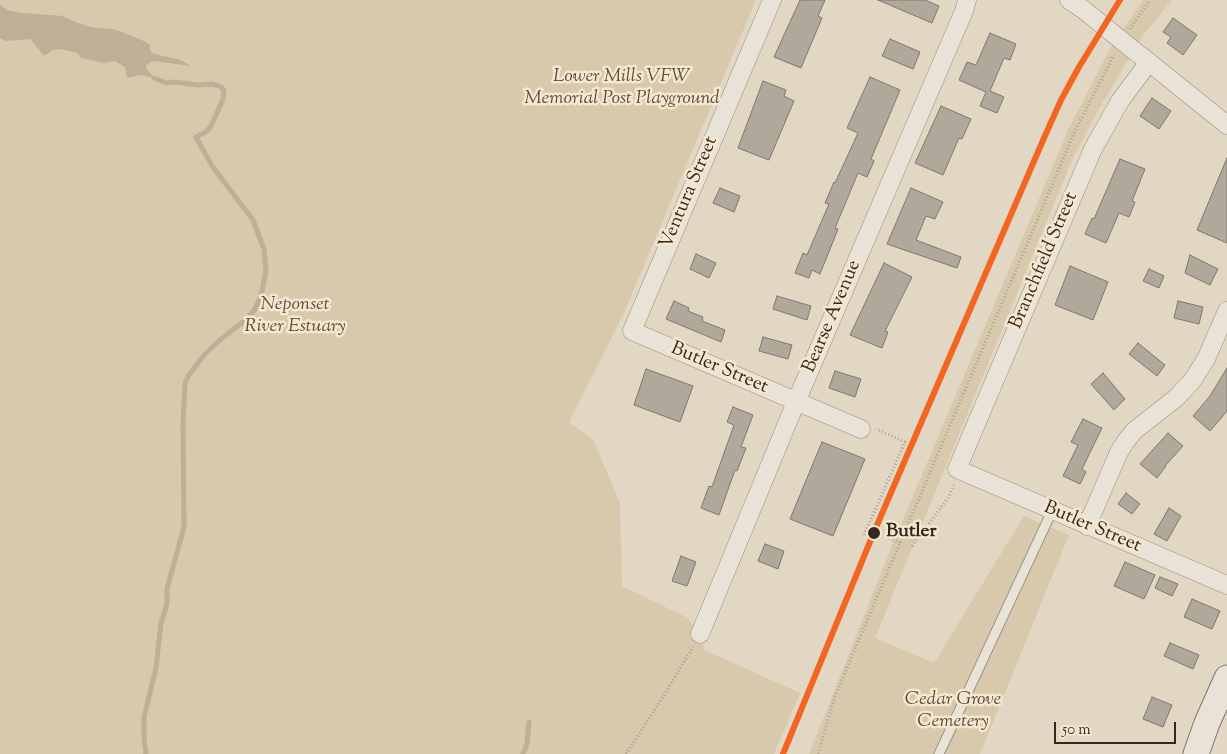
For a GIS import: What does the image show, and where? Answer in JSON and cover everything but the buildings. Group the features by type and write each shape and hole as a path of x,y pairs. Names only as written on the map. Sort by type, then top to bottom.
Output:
{"main road":[{"path":"1196,754 1227,678"}],"street":[{"name":"Ventura Street","path":"632,331 772,0"},
{"name":"Bearse Avenue","path":"700,634 796,402 967,0"},
{"path":"1069,0 1227,125"},
{"name":"Branchfield Street","path":"958,470 1093,149 1143,57"},
{"path":"1087,526 1119,452 1126,441 1134,431 1176,398 1192,381 1206,359 1227,311"},
{"name":"Butler Street","path":"632,331 861,429"},
{"name":"Butler Street","path":"958,470 1227,585"}],"lane":[{"path":"939,754 1052,511"}],"path":[{"path":"1128,32 1150,0"},
{"path":"818,754 834,696 1074,131 1115,52"},
{"path":"861,429 870,426 905,442 864,535"},
{"path":"912,546 948,498 958,470"},
{"path":"866,529 878,534"},
{"path":"886,537 900,543"},
{"path":"626,754 675,678 700,634"}],"green space":[{"name":"Neponset River Estuary","path":"0,0 756,0 623,315 569,422 594,441 620,504 622,586 688,618 700,634 704,650 800,693 774,754 0,754"},
{"name":"Cedar Grove Cemetery","path":"1143,0 1172,0 1141,38 1100,107 1072,160 875,638 934,663 1024,516 1069,535 980,754 809,754 893,543 1069,128 1110,49"}],"shaded area":[{"path":"0,4 7,10 63,16 91,27 113,29 146,42 150,45 150,50 154,54 181,60 191,66 153,61 146,65 146,68 154,78 141,75 127,78 125,67 115,61 104,63 82,58 77,53 61,49 53,50 44,56 30,39 6,41 0,38"}],"waterway":[{"path":"146,754 144,717 156,668 161,623 167,604 167,589 184,527 183,423 185,383 205,354 247,319 255,309 261,296 266,271 264,249 253,220 212,166 196,137 206,132 211,126 223,99 224,91 221,87 212,84 166,83 154,78"},
{"path":"523,754 527,744 529,722"}],"transit line":[{"path":"783,754 874,532 1044,138 1061,100 1079,67 1120,0"}],"place":[{"name":"Butler","path":"874,533"}],"park label":[{"name":"Lower Mills VFW Memorial Post Playground","path":"622,89"}]}
